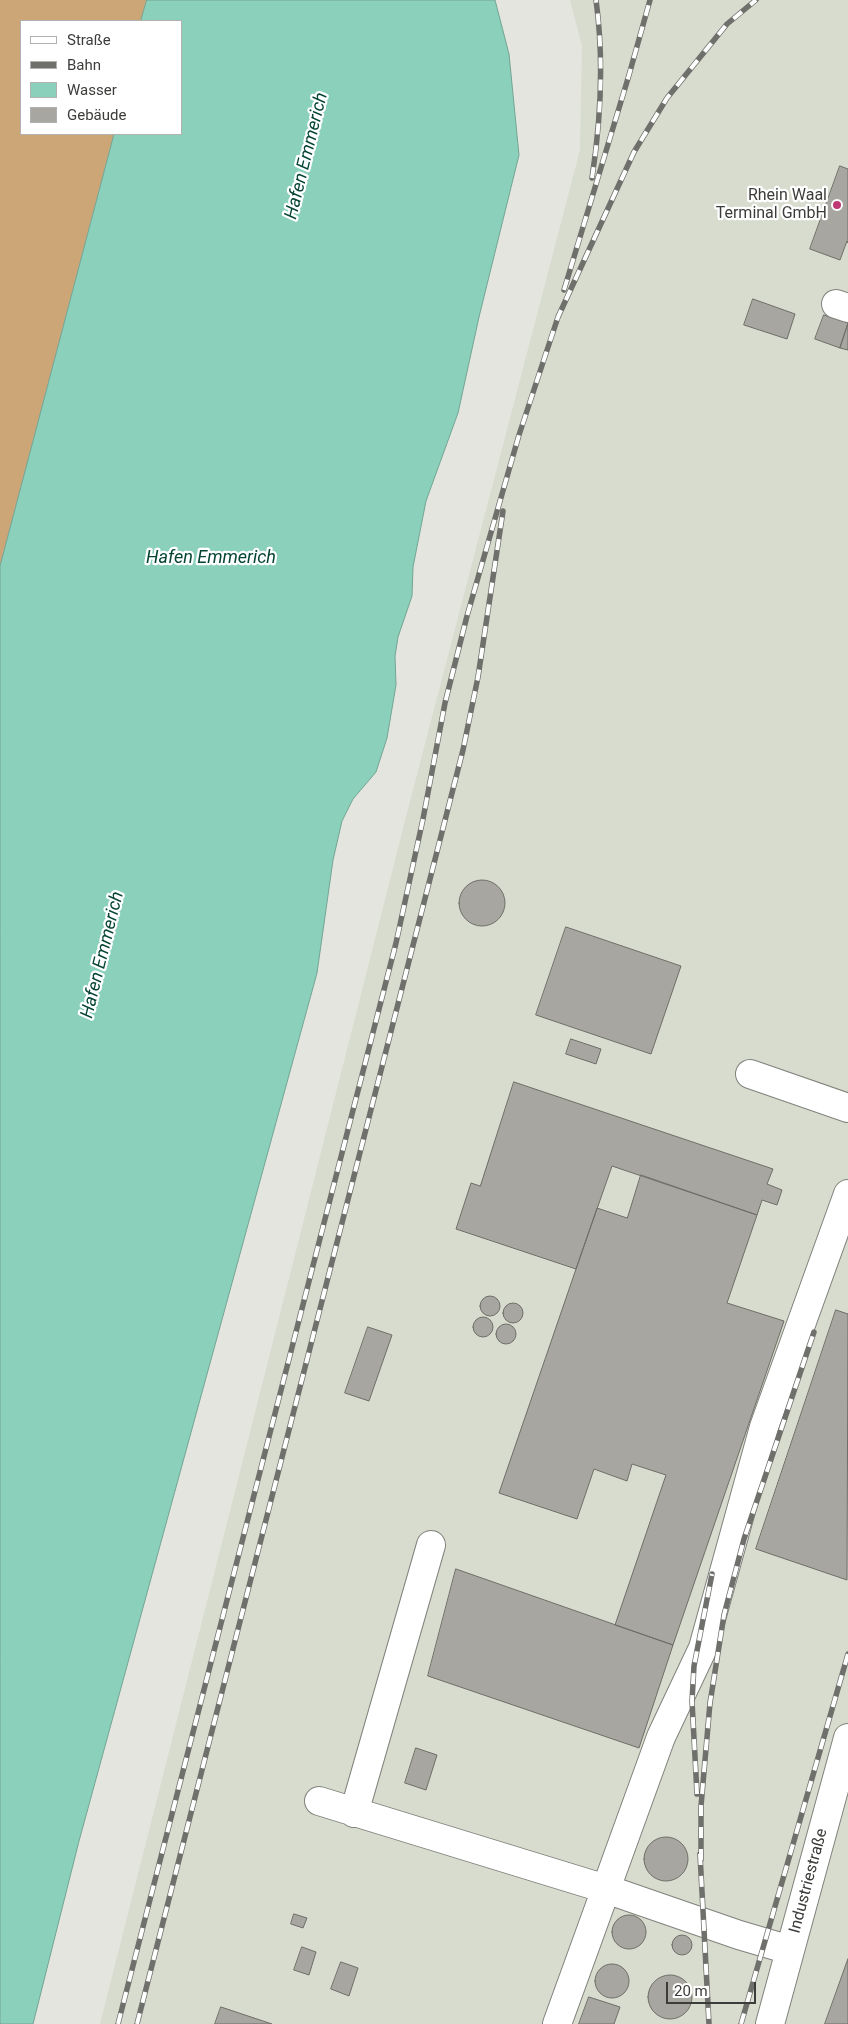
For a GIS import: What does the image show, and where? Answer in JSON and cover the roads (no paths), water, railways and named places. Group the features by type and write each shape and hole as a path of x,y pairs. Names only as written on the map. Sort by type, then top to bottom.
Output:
{"street":[{"path":"750,1074 848,1108"},
{"path":"557,2024 661,1737 703,1648 764,1426 848,1194"},
{"path":"354,1812 431,1545"},
{"name":"Industriestraße","path":"770,2024 848,1738"},
{"path":"319,1801 606,1889 739,1935 790,1950"}],"water":[{"name":"Hafen Emmerich","path":"147,0 495,0 509,54 519,155 479,317 458,413 426,501 413,567 412,596 398,637 395,656 396,685 387,738 376,772 353,799 342,821 333,860 317,973 79,1841 33,2024 0,2024 0,566 114,135 182,135 182,20 141,20"}],"railway":[{"path":"592,178 598,134 601,67 596,0"},
{"path":"564,290 650,0"},
{"path":"118,2024 396,943 423,819 445,703 467,616 519,435 558,317 634,152 667,98 727,24 756,0"},
{"path":"137,2024 463,750 478,677 503,511"},
{"path":"701,1860 701,1806 710,1703 724,1615 744,1539 814,1332"},
{"path":"697,1794 692,1701 694,1666 712,1574"},
{"path":"741,2024 848,1654"},
{"path":"700,1854 709,2024"}],"place":[{"name":"Rhein Waal Terminal GmbH","path":"837,205"}]}
